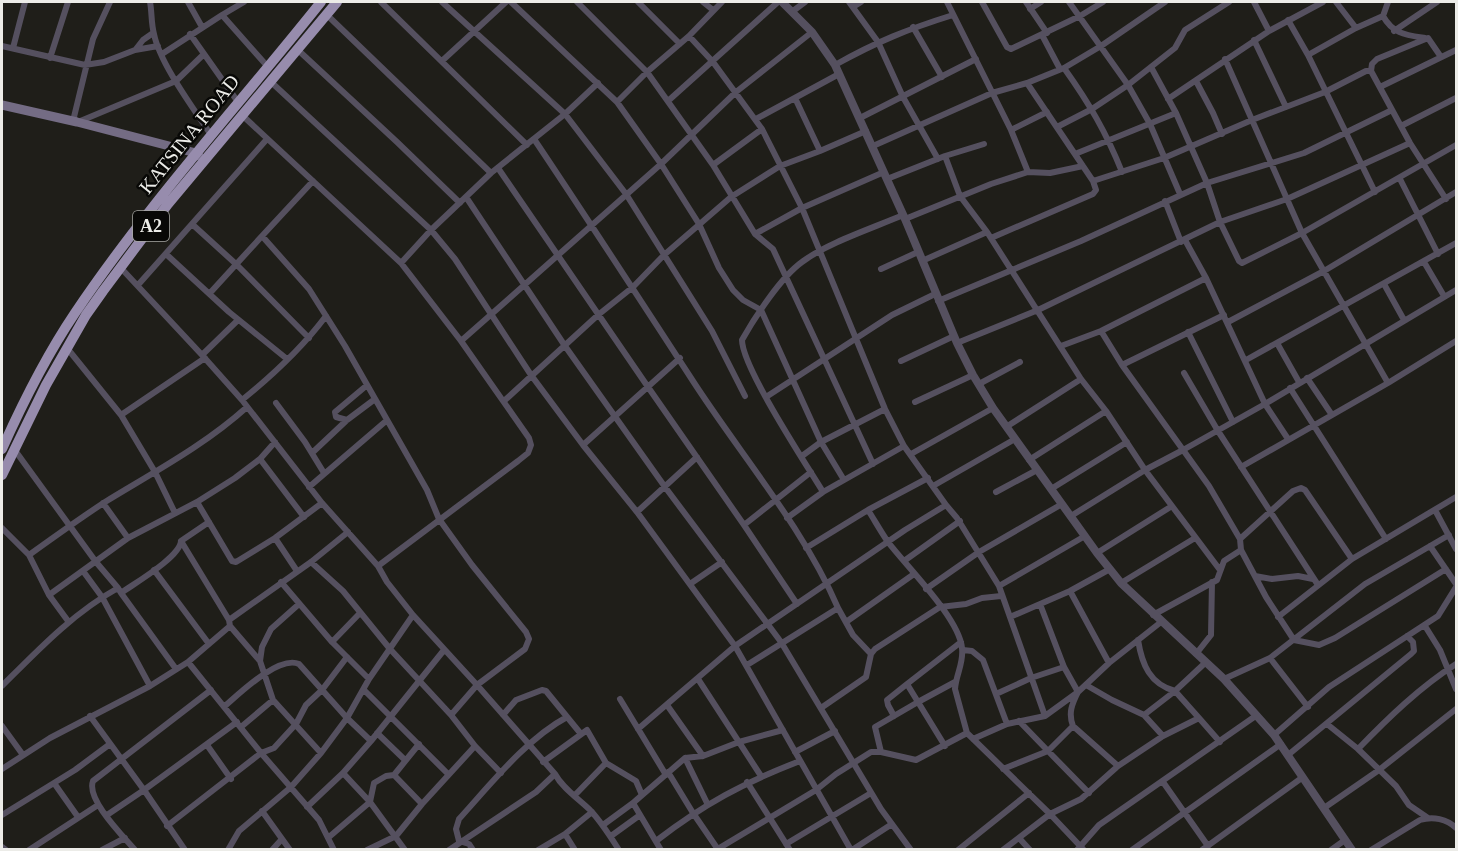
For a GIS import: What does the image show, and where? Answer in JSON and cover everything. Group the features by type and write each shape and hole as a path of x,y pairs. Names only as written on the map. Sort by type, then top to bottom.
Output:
{"highway":[{"name":"KATSINA ROAD","path":"2,449 31,386 74,314 135,229 321,2"},
{"name":"A2","path":"2,475 33,408 86,315 168,204 337,2"}],"main road":[{"path":"2,105 196,153 205,160"}],"street":[{"path":"13,48 25,2"},
{"path":"50,58 68,2"},
{"path":"75,122 85,65 100,21 110,2"},
{"path":"150,2 153,33 158,46 176,81 211,135"},
{"path":"188,2 202,27"},
{"path":"162,54 190,34 244,2"},
{"path":"381,2 527,145"},
{"path":"442,2 565,114 626,195 712,331 744,396"},
{"path":"494,2 500,8"},
{"path":"442,60 506,2"},
{"path":"511,2 617,102 661,164 699,224 719,268 733,290 743,300 761,310 821,442 844,480"},
{"path":"577,2 646,72 714,165 755,234 772,249 873,464"},
{"path":"638,2 680,44"},
{"path":"703,2 713,10"},
{"path":"617,102 646,72 689,36 722,2"},
{"path":"668,101 780,2 793,11 812,32 835,65 904,217 955,340 993,408 1097,553 1121,582 1153,615 1224,679 1274,735 1352,849"},
{"path":"793,11 805,2"},
{"path":"861,2 851,4 878,42 903,97 920,127 942,158 960,196 991,238 1081,379 1220,570"},
{"path":"947,2 1011,130 1028,172"},
{"path":"982,2 1009,49 1014,49 1103,2"},
{"path":"1026,2 1062,69 1092,109 1110,141 1122,172"},
{"path":"1030,9 1041,2"},
{"path":"1069,2 1128,85 1150,124 1180,194"},
{"path":"873,146 992,93 1027,83 1062,69 1101,46 1165,2"},
{"path":"1057,127 1092,109 1128,85 1178,45 1185,30 1229,2"},
{"path":"1254,2 1269,31"},
{"path":"1168,99 1254,40 1323,2"},
{"path":"1336,2 1356,28"},
{"path":"1308,55 1356,28 1383,16 1388,2"},
{"path":"1394,31 1437,2"},
{"path":"326,14 491,173"},
{"path":"222,15 267,67"},
{"path":"835,65 878,42 913,27 953,15"},
{"path":"1383,16 1394,31 1428,38 1442,57"},
{"path":"1288,20 1308,55 1344,133 1375,192"},
{"path":"913,27 942,77"},
{"path":"461,341 661,164 735,92 812,32"},
{"path":"135,50 153,33"},
{"path":"190,34 238,102"},
{"path":"689,36 713,62 762,129 802,208 885,409 904,446 960,521 999,586 1045,716"},
{"path":"1428,38 1377,59 1372,64 1371,71 1410,143 1446,199"},
{"path":"1254,40 1286,106"},
{"path":"2,46 85,65 104,62 135,50 158,46"},
{"path":"298,50 459,203"},
{"path":"1380,87 1456,50"},
{"path":"75,122 176,81 204,54"},
{"path":"860,118 976,59"},
{"path":"1225,59 1302,233 1388,383"},
{"path":"1151,67 1176,114 1207,183 1220,222 1242,264 1400,179 1456,145"},
{"path":"1093,181 1164,158 1286,106 1325,92 1366,71 1371,71"},
{"path":"756,119 839,74"},
{"path":"1196,81 1214,113 1222,134"},
{"path":"271,82 431,230 455,259 531,375 637,512 735,646 851,849 892,824"},
{"path":"401,263 431,230 491,173 565,114 598,83"},
{"path":"991,238 1093,194 1096,188 1027,83"},
{"path":"795,98 820,151"},
{"path":"1401,126 1456,98"},
{"path":"766,397 892,315 1081,241 1207,183 1304,153 1392,110"},
{"path":"1011,130 1047,112"},
{"path":"1075,154 1176,114"},
{"path":"243,116 401,263 461,341 529,438 531,445 528,453 378,566"},
{"path":"714,165 762,129"},
{"path":"504,400 598,315 633,287 664,255 731,196 780,166 866,131"},
{"path":"138,285 267,139"},
{"path":"534,139 680,358 690,378 806,548 853,634 871,654"},
{"path":"901,361 1038,310 1220,222 1287,199 1410,143"},
{"path":"755,234 802,208 885,176 984,144"},
{"path":"823,492 766,397 742,346 742,340 761,310 786,278 803,261 820,251 997,181 1028,172 1050,173 1083,166"},
{"path":"498,168 797,604"},
{"path":"1400,179 1438,254"},
{"path":"210,293 313,181"},
{"path":"1228,322 1324,271 1456,192"},
{"path":"466,197 565,346 665,487 781,642 871,793 911,849"},
{"path":"1165,201 1183,241 1206,278 1228,322 1265,404 1288,439"},
{"path":"192,224 237,265 309,338"},
{"path":"922,261 987,232"},
{"path":"262,236 304,282 375,399 427,490 440,519 529,639 525,649 477,685 451,715"},
{"path":"1246,360 1456,243"},
{"path":"881,269 918,252"},
{"path":"166,254 238,320 287,359"},
{"path":"1424,262 1444,296"},
{"path":"120,267 242,400 322,503 378,566 387,582 413,615 560,782 592,812 619,849"},
{"path":"1061,346 1101,331 1206,278"},
{"path":"1384,284 1404,320"},
{"path":"1071,516 1145,470 1265,404 1456,290"},
{"path":"1122,364 1224,315"},
{"path":"242,400 274,373 309,338 326,316"},
{"path":"121,415 204,356 238,320"},
{"path":"1101,331 1209,486 1240,539 1241,550 1255,576 1294,640 1319,645 1335,638 1446,569"},
{"path":"1188,332 1233,422"},
{"path":"1241,467 1388,383 1456,341"},
{"path":"1277,343 1299,382"},
{"path":"67,347 121,415 155,472 175,513"},
{"path":"583,445 680,358"},
{"path":"979,384 1020,362"},
{"path":"1184,373 1241,467 1318,585"},
{"path":"915,402 973,375"},
{"path":"1307,378 1332,415"},
{"path":"1006,427 1081,379"},
{"path":"347,420 336,417 335,412 366,386"},
{"path":"1290,388 1386,540"},
{"path":"312,453 347,420 375,399"},
{"path":"276,403 324,473"},
{"path":"29,555 71,524 223,429 247,407"},
{"path":"911,454 993,408"},
{"path":"802,456 821,442 885,409"},
{"path":"1029,460 1106,411"},
{"path":"309,487 386,421"},
{"path":"933,486 1015,439"},
{"path":"49,595 128,538 197,502 235,478 260,459 275,442"},
{"path":"1051,489 1127,442"},
{"path":"786,518 823,492 904,446"},
{"path":"13,448 71,524 96,562 120,590 176,669"},
{"path":"637,512 697,457"},
{"path":"260,459 304,517"},
{"path":"996,492 1037,470"},
{"path":"744,525 811,472"},
{"path":"806,548 868,510 928,478"},
{"path":"1240,539 1293,491 1301,488 1305,490 1352,559"},
{"path":"1278,617 1352,559 1456,497"},
{"path":"197,502 232,561 236,562 275,538 322,503"},
{"path":"103,504 128,538"},
{"path":"926,589 980,552 1062,504"},
{"path":"638,729 735,646 946,505"},
{"path":"1097,553 1172,506"},
{"path":"868,510 888,542 957,629 963,650 962,664 955,681 955,689 967,734 1050,814 1081,849 1099,825 1257,715"},
{"path":"1435,510 1456,549"},
{"path":"904,561 960,521"},
{"path":"2,686 68,621 102,597 120,590 154,570 178,550 181,541 209,522"},
{"path":"2,528 29,555 49,595 68,621"},
{"path":"2,769 90,717 150,686 188,662 229,623 348,532"},
{"path":"1224,679 1270,658 1365,584 1449,535"},
{"path":"999,586 1085,536"},
{"path":"275,538 297,571"},
{"path":"1121,582 1196,538"},
{"path":"181,541 229,623 260,661 273,700 321,753"},
{"path":"1274,735 1329,687 1425,626 1442,611 1456,586 1430,546"},
{"path":"1153,615 1219,577 1224,561 1241,550"},
{"path":"311,562 342,591 390,650 501,773"},
{"path":"690,584 722,562"},
{"path":"1010,616 1070,591 1110,569"},
{"path":"154,570 209,644"},
{"path":"83,571 102,597 150,686"},
{"path":"846,622 914,574"},
{"path":"1255,576 1272,579 1298,576 1313,579"},
{"path":"281,582 332,642 369,679"},
{"path":"1196,654 1211,635 1212,582"},
{"path":"1070,591 1109,663"},
{"path":"821,708 866,677 871,654 876,649 940,607 1001,596"},
{"path":"260,661 262,647 272,629 299,604"},
{"path":"1040,604 1064,667 1078,692"},
{"path":"747,665 838,608"},
{"path":"332,642 360,613"},
{"path":"228,849 239,831 291,788 321,753 365,691 369,679 413,615"},
{"path":"973,739 1007,724 1045,716 1078,692 1109,663 1161,622"},
{"path":"1425,626 1440,650 1456,689"},
{"path":"1288,755 1411,654 1414,647 1407,636"},
{"path":"1138,640 1145,668 1163,687 1175,691 1220,742"},
{"path":"894,716 887,700 961,642"},
{"path":"308,807 343,773 371,741 444,650"},
{"path":"963,650 972,651 983,660 1007,724"},
{"path":"167,826 231,779 261,753 274,748 297,724 306,705 322,690 347,657"},
{"path":"1270,658 1308,707"},
{"path":"188,662 261,753 320,820 334,849"},
{"path":"225,706 264,674 295,662 371,741"},
{"path":"1144,715 1175,691 1205,663"},
{"path":"1358,749 1385,721 1456,664"},
{"path":"996,694 1031,678 1064,667"},
{"path":"698,679 760,776"},
{"path":"881,752 875,727 955,681"},
{"path":"907,684 945,746"},
{"path":"1086,685 1144,715 1163,735"},
{"path":"135,849 98,805 91,790 93,781 212,690"},
{"path":"503,715 516,700 542,690 546,691 581,734"},
{"path":"365,691 448,774"},
{"path":"1078,692 1070,711 1073,726 1118,766"},
{"path":"620,699 716,849 816,790 871,752 916,760 967,734"},
{"path":"107,815 273,700"},
{"path":"667,705 703,756"},
{"path":"1324,808 1378,771 1456,709"},
{"path":"90,717 184,849"},
{"path":"459,841 456,829 459,819 501,773 549,727 567,717"},
{"path":"1003,849 1050,814 1068,807 1089,793 1118,766 1163,735 1199,718"},
{"path":"1019,721 1089,793"},
{"path":"1327,724 1358,749 1378,771 1396,786 1409,805 1428,818"},
{"path":"2,726 23,755"},
{"path":"1004,769 1048,751 1073,726"},
{"path":"543,762 587,730 606,763 636,781 642,795 633,803"},
{"path":"603,825 685,759 703,756 739,742 783,730"},
{"path":"795,752 835,731"},
{"path":"377,733 405,760"},
{"path":"2,815 54,783 110,744"},
{"path":"329,837 370,802 374,783 394,774 419,744"},
{"path":"1132,849 1281,744"},
{"path":"207,745 231,779"},
{"path":"367,849 396,836 448,774 475,746"},
{"path":"685,759 707,803"},
{"path":"656,841 707,803 760,776 800,761"},
{"path":"574,795 606,763"},
{"path":"343,773 370,802 405,849"},
{"path":"394,774 422,804"},
{"path":"448,849 536,792 555,774"},
{"path":"1163,782 1185,811 1205,848 1304,777"},
{"path":"747,782 788,847 871,793"},
{"path":"54,783 78,817"},
{"path":"958,849 1029,793"},
{"path":"633,803 661,849"},
{"path":"29,849 98,805"},
{"path":"262,811 290,849"},
{"path":"538,849 565,834 592,812"},
{"path":"611,837 640,815"},
{"path":"1371,849 1420,820 1428,818 1442,820 1456,828"},
{"path":"565,834 575,849"},
{"path":"102,849 125,838"},
{"path":"1018,838 1030,849"},
{"path":"272,849 282,839"},
{"path":"1331,849 1345,840"},
{"path":"459,841 469,844 473,849"},
{"path":"2,847 6,849"}]}
